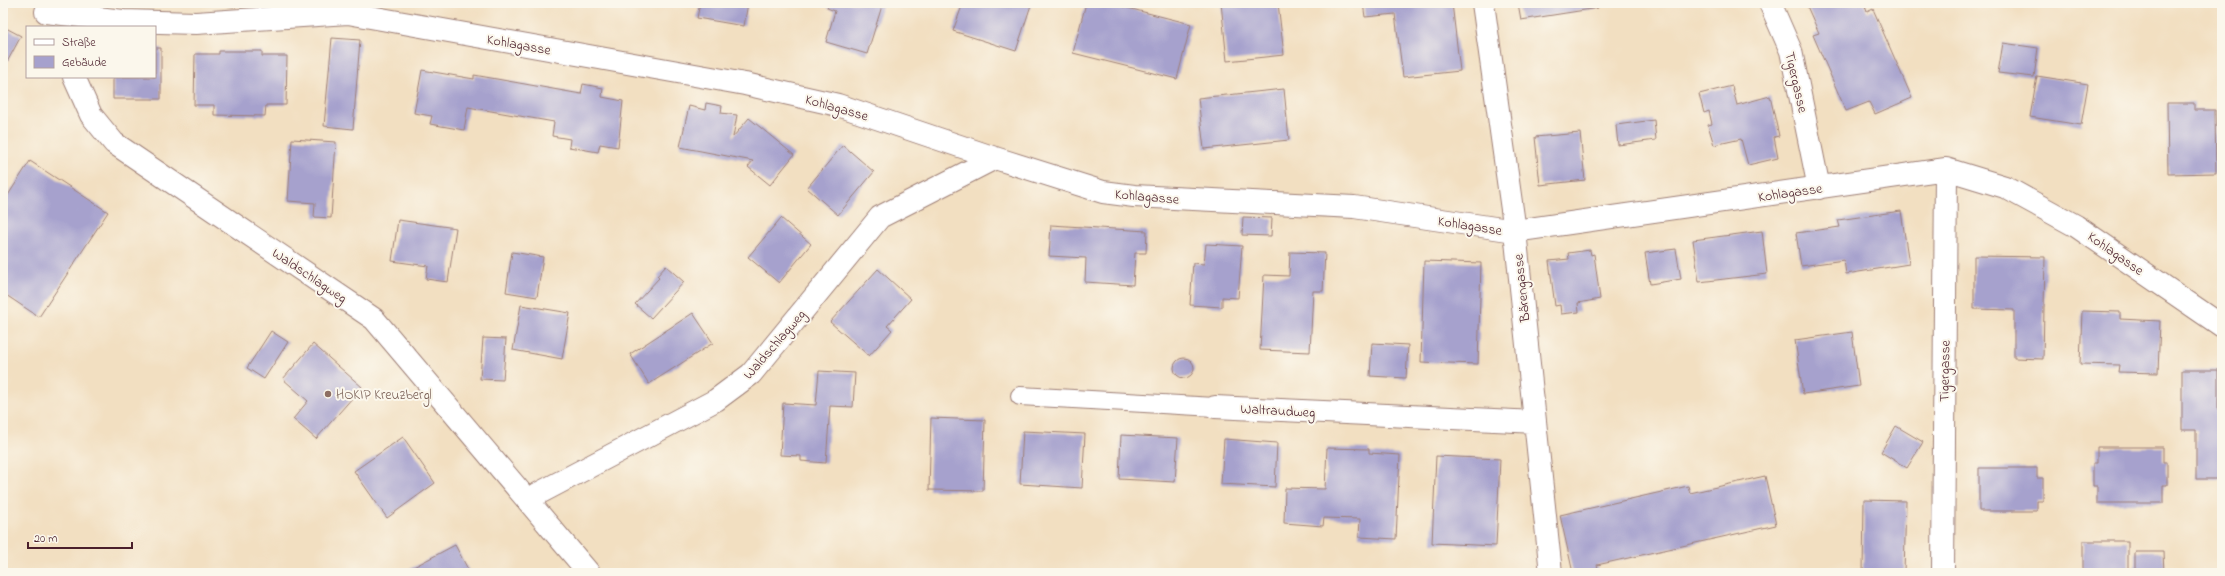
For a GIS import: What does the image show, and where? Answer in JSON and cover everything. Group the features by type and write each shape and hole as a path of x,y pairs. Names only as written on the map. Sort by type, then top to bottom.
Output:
{"street":[{"name":"Bärengasse","path":"1483,3 1515,231 1551,573"},
{"name":"Tigergasse","path":"1770,3 1791,52 1819,188"},
{"name":"Kohlagasse","path":"43,14 123,22 196,23 348,13 753,86 838,105 995,158 1103,192 1134,196 1354,207 1515,231 1946,169 2005,187 2076,226 2222,326"},
{"name":"Waldschlagweg","path":"74,78 91,116 114,143 374,319 528,499 589,573"},
{"name":"Waldschlagweg","path":"528,499 716,400 751,374 880,217 995,158"},
{"name":"Tigergasse","path":"1943,573 1946,169"},
{"name":"Waltraudweg","path":"1215,407 1535,422"}],"lane":[{"name":"Waltraudweg","path":"1020,396 1215,407"}],"building":[{"path":"700,3 748,3 744,26 697,18"},
{"path":"829,3 872,3 882,6 867,54 826,42 835,11 827,8"},
{"path":"963,3 1024,3 1031,5 1016,51 953,31"},
{"path":"1086,3 1108,3 1191,24 1177,79 1073,53"},
{"path":"1221,3 1278,3 1284,55 1227,61"},
{"path":"1363,3 1452,3 1460,71 1403,77 1395,14 1365,17"},
{"path":"1518,3 1597,3 1598,8 1521,20"},
{"path":"1864,3 1867,12 1873,9 1912,98 1875,114 1869,102 1846,111 1813,35 1819,33 1806,4"},
{"path":"4,27 21,36 6,64 3,62"},
{"path":"332,38 360,40 353,129 324,126"},
{"path":"2003,43 2038,48 2034,77 1998,73"},
{"path":"156,48 161,48 161,99 113,99 113,78 156,78"},
{"path":"219,51 262,51 262,56 287,56 286,105 266,105 265,116 214,115 214,105 194,105 195,54 219,54"},
{"path":"422,70 474,79 474,75 581,94 583,84 603,88 602,97 623,101 618,147 600,144 598,152 569,147 570,139 552,136 554,122 468,107 464,130 430,124 432,116 414,113"},
{"path":"2037,76 2088,84 2081,125 2030,117"},
{"path":"1732,86 1737,105 1770,96 1779,136 1774,137 1778,158 1748,165 1741,139 1714,145 1708,125 1712,124 1709,111 1704,113 1699,94"},
{"path":"1284,89 1289,140 1204,149 1198,98"},
{"path":"706,103 722,106 721,113 737,115 733,137 749,118 794,155 770,185 748,167 753,161 680,147 689,106 705,110"},
{"path":"2167,103 2194,103 2194,110 2215,110 2216,173 2168,174"},
{"path":"1654,120 1656,140 1618,145 1616,125"},
{"path":"1580,133 1585,180 1540,185 1535,137"},
{"path":"292,139 336,142 331,218 314,217 315,203 288,201"},
{"path":"843,145 874,172 838,215 807,188"},
{"path":"30,161 108,212 39,317 3,293 3,203"},
{"path":"1901,211 1909,264 1846,274 1844,260 1801,266 1796,233 1840,227 1838,220"},
{"path":"1243,217 1272,218 1271,236 1242,235"},
{"path":"781,218 811,244 779,283 748,257"},
{"path":"398,220 456,228 448,282 426,279 428,266 392,261"},
{"path":"1051,225 1147,231 1146,253 1135,253 1133,285 1085,282 1086,258 1049,256"},
{"path":"1762,231 1767,274 1699,282 1693,240"},
{"path":"1206,244 1242,246 1238,298 1222,297 1222,307 1190,305 1193,263 1204,264"},
{"path":"1676,249 1681,279 1650,284 1645,253"},
{"path":"1590,250 1591,255 1594,254 1600,299 1578,303 1579,312 1561,314 1560,305 1555,306 1549,261 1569,259 1568,253"},
{"path":"512,252 543,257 537,297 506,292"},
{"path":"1290,252 1325,253 1323,291 1313,291 1310,352 1260,350 1264,275 1289,276"},
{"path":"1974,256 2045,257 2043,359 2014,358 2014,310 1974,309"},
{"path":"1424,261 1481,263 1478,364 1421,362"},
{"path":"666,266 684,282 651,318 635,304 659,278 657,276"},
{"path":"878,269 911,299 887,326 892,330 869,356 830,322"},
{"path":"521,305 570,313 562,359 513,350"},
{"path":"2082,311 2120,312 2120,319 2160,321 2158,373 2118,372 2119,365 2080,364"},
{"path":"693,313 713,343 649,384 630,354"},
{"path":"271,331 288,342 264,379 247,368"},
{"path":"1852,332 1859,386 1803,394 1795,340"},
{"path":"483,338 506,339 503,380 480,379"},
{"path":"1372,343 1408,345 1406,378 1370,376"},
{"name":"HOKIP Kreuzbergl","path":"313,344 362,387 316,439 293,419 308,401 283,379"},
{"path":"1184,358 1191,361 1194,368 1191,375 1184,378 1177,375 1174,368 1177,361"},
{"path":"2182,370 2218,370 2218,410 2222,410 2222,479 2196,479 2196,430 2182,430"},
{"path":"819,371 855,373 853,407 830,406 826,463 801,461 801,456 780,455 783,403 816,405"},
{"path":"931,418 985,420 983,491 929,490"},
{"path":"1896,426 1923,442 1907,468 1881,452"},
{"path":"1023,431 1085,434 1082,488 1020,484"},
{"path":"1121,435 1178,438 1175,482 1119,479"},
{"path":"403,437 435,483 387,518 354,471"},
{"path":"1224,439 1277,443 1275,487 1221,484"},
{"path":"2097,447 2163,447 2163,462 2167,462 2167,485 2163,485 2163,503 2097,503 2097,486 2093,486 2093,463 2097,463"},
{"path":"1327,448 1369,449 1369,453 1400,455 1396,539 1359,537 1360,519 1324,518 1323,526 1284,523 1285,488 1325,489"},
{"path":"1436,456 1500,459 1496,546 1432,543"},
{"path":"1979,468 2037,468 2037,478 2043,478 2043,501 2037,501 2037,511 1979,511"},
{"path":"1765,476 1776,525 1597,565 1599,573 1573,573 1560,515 1688,486 1690,493"},
{"path":"1864,500 1906,501 1904,573 1863,573"},
{"path":"2083,541 2128,541 2128,573 2083,573"},
{"path":"455,545 470,573 413,573 410,569"},
{"path":"2135,552 2163,552 2164,573 2135,573"}],"place":[{"name":"HOKIP Kreuzbergl","path":"328,394"}]}
